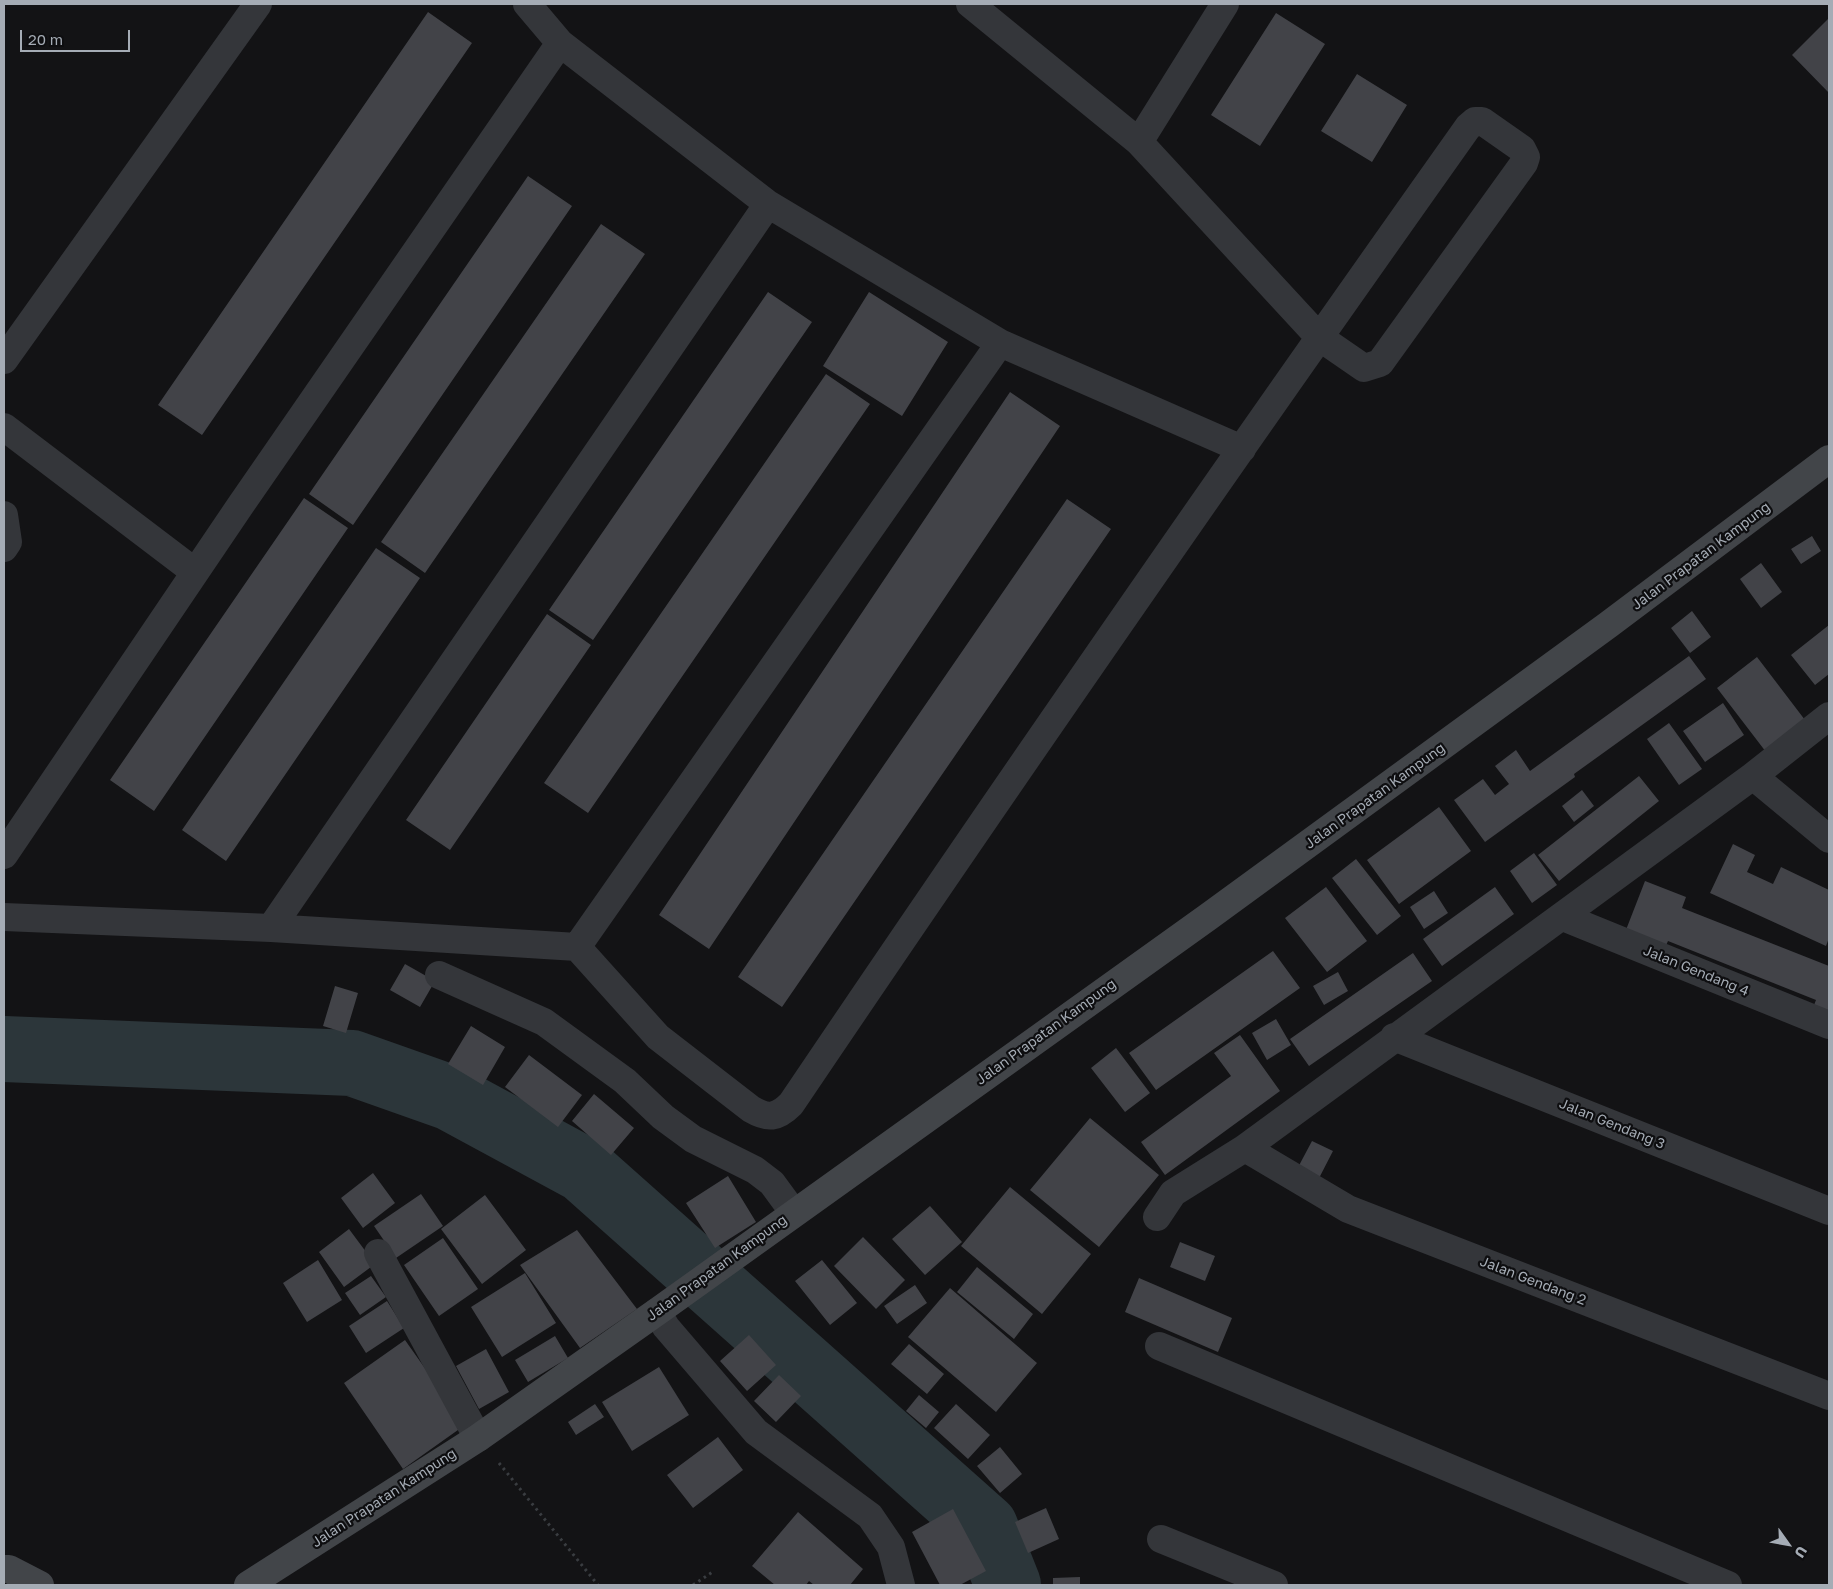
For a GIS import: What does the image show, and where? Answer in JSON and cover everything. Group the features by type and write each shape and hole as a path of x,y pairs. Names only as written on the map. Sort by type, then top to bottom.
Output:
{"street":[{"path":"4,360 258,4"},
{"path":"527,4 560,43 768,204 1000,343 1242,448"},
{"path":"4,917 271,928 576,947 658,1037 751,1109 764,1116 772,1116 784,1112 1319,337 1468,127 1475,121 1482,121 1522,149 1526,157 1524,163 1380,363 1364,368 1319,337 1139,142 970,4"},
{"path":"1139,142 1225,4"},
{"path":"4,855 195,572 560,43"},
{"path":"271,928 768,204"},
{"path":"576,947 1000,343"},
{"path":"4,427 195,572"},
{"name":"Jalan Prapatan Kampung","path":"248,1585 478,1438 659,1310 1248,888 1608,625 1829,459"},
{"path":"4,515 8,542 4,548"},
{"path":"1157,1217 1173,1193 1185,1184 1245,1148 1394,1037 1563,917 1753,776 1829,716"},
{"path":"1753,776 1829,839"},
{"name":"Jalan Gendang 4","path":"1563,917 1829,1026"},
{"path":"439,975 544,1022 625,1081 663,1117 693,1139 755,1170 772,1183 794,1212"},
{"name":"Jalan Gendang 3","path":"1394,1037 1829,1211"},
{"name":"Jalan Gendang 2","path":"1245,1148 1348,1209 1829,1396"},
{"path":"378,1253 478,1438"},
{"path":"659,1310 666,1327 756,1432 870,1516 890,1547 901,1585"},
{"path":"1159,1346 1728,1585"},
{"path":"1161,1539 1274,1585"},
{"path":"4,1569 9,1569 40,1585"}],"path":[{"path":"478,1438 598,1585"},
{"path":"693,1585 714,1572"}],"building":[{"path":"428,12 472,43 202,435 158,405"},
{"path":"1276,13 1325,44 1260,146 1211,115"},
{"path":"1829,18 1829,93 1792,55"},
{"path":"1357,74 1407,105 1372,162 1321,131"},
{"path":"528,176 572,206 353,525 309,494"},
{"path":"601,224 645,254 425,573 381,542"},
{"path":"768,292 812,322 593,640 549,610"},
{"path":"869,292 948,342 902,416 823,366"},
{"path":"826,374 870,404 588,813 544,783"},
{"path":"1010,392 1060,426 709,949 659,915"},
{"path":"304,498 348,528 154,811 110,780"},
{"path":"1067,499 1111,529 782,1007 738,977"},
{"path":"1812,536 1821,551 1801,564 1791,549"},
{"path":"376,548 420,578 226,861 182,830"},
{"path":"1761,563 1782,592 1761,608 1740,579"},
{"path":"1692,611 1711,637 1690,653 1671,628"},
{"path":"547,614 591,645 450,850 406,820"},
{"path":"1829,625 1829,674 1815,685 1791,655"},
{"path":"1689,656 1706,679 1574,774 1575,777 1485,842 1454,800 1483,779 1495,795 1509,784 1495,766 1516,750 1530,771"},
{"path":"1757,657 1805,720 1766,752 1717,688"},
{"path":"1723,703 1744,735 1705,762 1683,731"},
{"path":"1669,723 1702,769 1679,785 1647,739"},
{"path":"1639,776 1659,801 1559,881 1538,855"},
{"path":"1582,790 1594,806 1574,822 1562,806"},
{"path":"1439,807 1471,851 1399,904 1367,860"},
{"path":"1733,844 1755,855 1747,872 1773,884 1781,867 1829,890 1829,938 1826,946 1710,893"},
{"path":"1534,853 1557,885 1532,903 1510,871"},
{"path":"1356,859 1401,916 1377,935 1332,878"},
{"path":"1645,881 1686,897 1682,908 1829,966 1829,1020 1810,1015 1816,1000 1668,941 1664,950 1624,935"},
{"path":"1326,887 1367,941 1327,972 1285,918"},
{"path":"1495,887 1514,914 1442,966 1423,939"},
{"path":"1434,891 1448,913 1424,929 1410,907"},
{"path":"1273,951 1300,988 1156,1090 1129,1053"},
{"path":"1413,953 1432,981 1309,1066 1290,1039"},
{"path":"405,964 435,981 420,1007 390,990"},
{"path":"1338,972 1348,991 1324,1005 1313,986"},
{"path":"335,986 358,993 346,1033 323,1026"},
{"path":"1276,1019 1291,1045 1267,1060 1252,1033"},
{"path":"471,1026 505,1047 483,1085 448,1064"},
{"path":"1240,1035 1280,1091 1165,1175 1141,1142 1231,1076 1214,1053"},
{"path":"1116,1048 1150,1093 1125,1112 1091,1068"},
{"path":"529,1055 582,1095 558,1127 505,1087"},
{"path":"594,1094 634,1128 611,1155 572,1121"},
{"path":"1090,1118 1159,1175 1099,1247 1030,1190"},
{"path":"1312,1141 1333,1151 1316,1184 1295,1173"},
{"path":"373,1173 395,1203 363,1228 341,1198"},
{"path":"728,1176 756,1222 715,1248 686,1203"},
{"path":"1010,1187 1091,1254 1042,1314 961,1246"},
{"path":"421,1194 443,1226 396,1258 374,1226"},
{"path":"485,1195 526,1250 482,1284 441,1229"},
{"path":"930,1206 962,1242 925,1275 892,1239"},
{"path":"349,1229 375,1264 344,1287 319,1252"},
{"path":"577,1230 637,1309 580,1348 520,1265"},
{"path":"863,1237 905,1280 876,1309 834,1266"},
{"path":"443,1238 478,1289 439,1316 404,1265"},
{"path":"1180,1242 1215,1256 1205,1281 1170,1267"},
{"path":"318,1260 342,1300 307,1322 283,1283"},
{"path":"822,1260 857,1303 830,1325 795,1281"},
{"path":"977,1267 1033,1314 1014,1339 957,1292"},
{"path":"525,1273 556,1323 502,1357 471,1307"},
{"path":"371,1276 386,1297 360,1315 345,1293"},
{"path":"1139,1278 1232,1318 1218,1352 1125,1312"},
{"path":"915,1285 927,1303 897,1324 884,1306"},
{"path":"950,1288 1037,1363 996,1412 908,1337"},
{"path":"387,1301 404,1328 366,1353 349,1326"},
{"path":"749,1335 776,1365 747,1391 720,1361"},
{"path":"555,1336 568,1358 528,1382 515,1360"},
{"path":"405,1340 465,1425 403,1469 344,1383"},
{"path":"909,1344 944,1374 927,1394 891,1364"},
{"path":"486,1349 509,1392 479,1409 456,1366"},
{"path":"659,1367 689,1415 632,1451 602,1402"},
{"path":"779,1375 801,1396 776,1422 754,1401"},
{"path":"919,1395 939,1412 926,1428 906,1411"},
{"path":"595,1404 604,1417 576,1435 568,1422"},
{"path":"956,1404 990,1435 968,1459 934,1428"},
{"path":"718,1437 743,1470 693,1508 667,1475"},
{"path":"1000,1447 1022,1474 1000,1493 977,1466"},
{"path":"1046,1508 1059,1539 1028,1553 1015,1522"},
{"path":"953,1509 986,1571 960,1585 940,1585 912,1532"},
{"path":"798,1512 863,1569 850,1585 814,1585 809,1581 806,1585 775,1585 752,1566"},
{"path":"1080,1577 1080,1585 1053,1585 1053,1578"}],"waterway":[{"path":"4,1049 352,1063 451,1098 584,1170 985,1527 1008,1585"}]}
